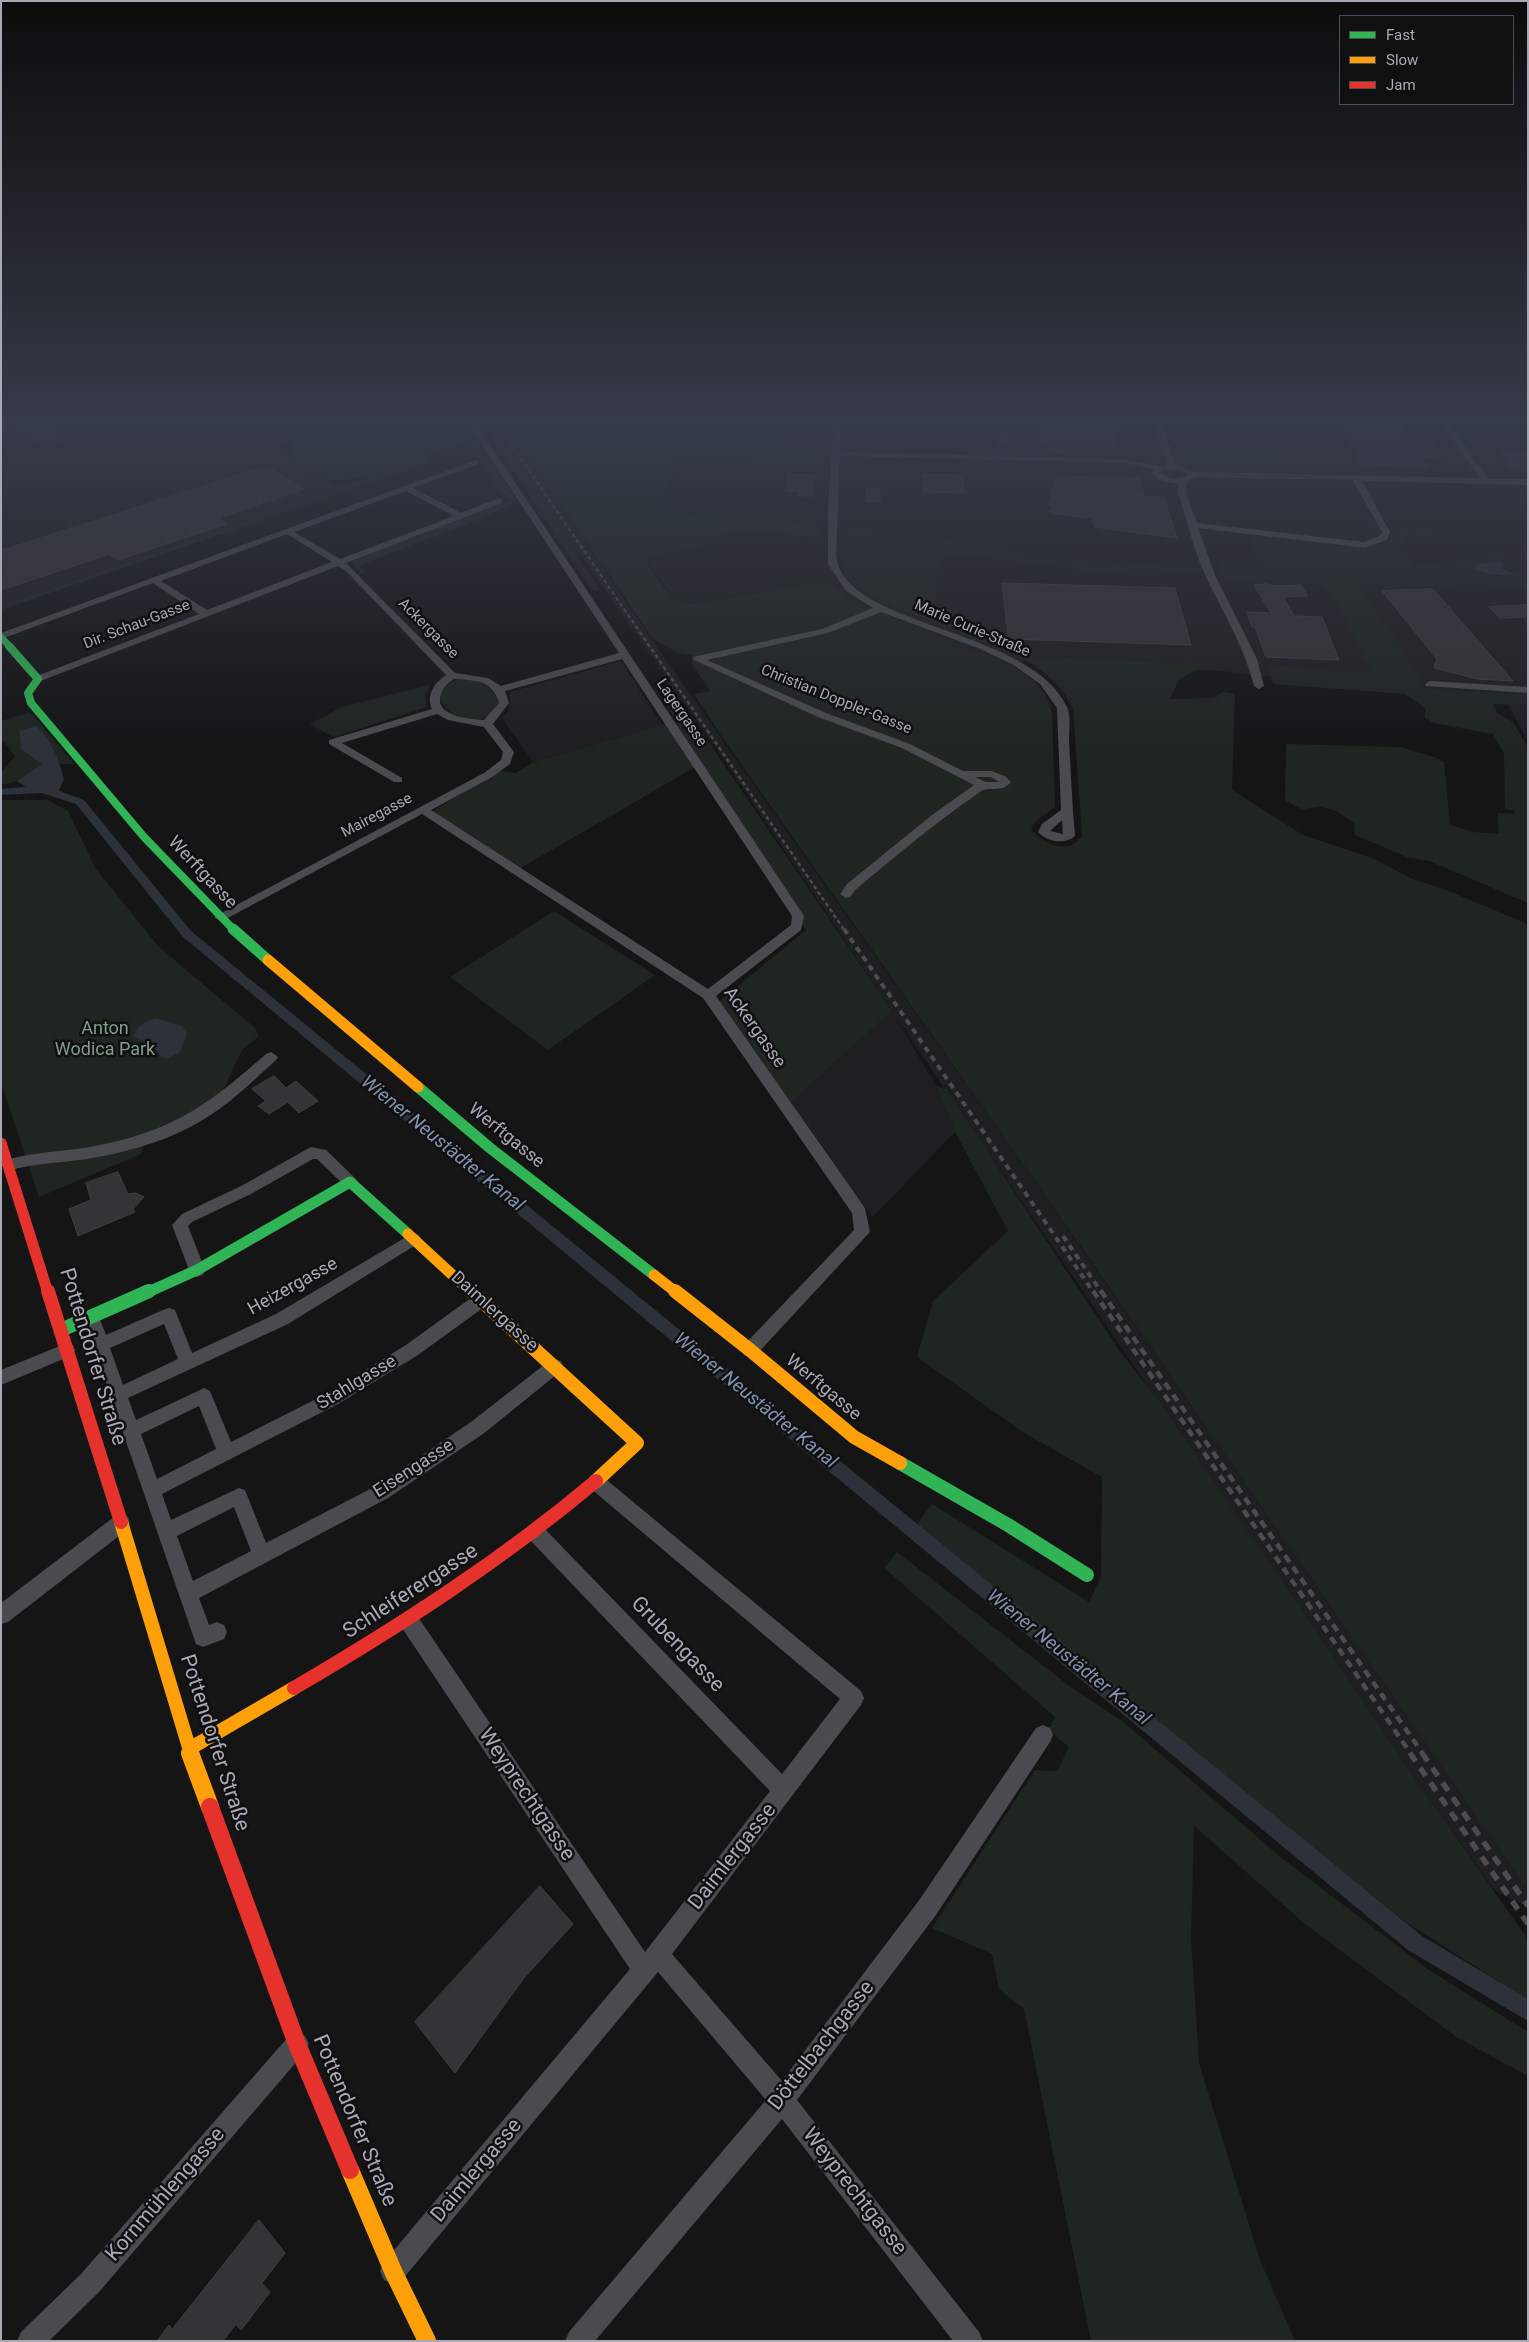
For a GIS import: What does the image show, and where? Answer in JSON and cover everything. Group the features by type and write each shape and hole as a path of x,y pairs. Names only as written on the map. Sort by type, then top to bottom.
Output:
{"street":[{"path":"38,679 1,636 285,533"},
{"name":"Ackergasse","path":"291,533 341,562 452,676"},
{"name":"Dir. Schau-Gasse","path":"38,679 416,533"},
{"name":"Lagergasse","path":"544,533 798,916 797,927 708,995"},
{"name":"Marie Curie-Straße","path":"832,533 832,559 837,575 860,596 881,608 1015,660 1046,682 1056,694 1062,708 1068,811"},
{"path":"1196,533 1207,569 1217,591 1242,634 1252,659 1259,686"},
{"path":"1263,533 1353,544 1376,542 1384,538 1386,533"},
{"path":"154,580 206,614"},
{"name":"Christian Doppler-Gasse","path":"881,608 825,631 697,659 822,715 882,735 982,785 1001,786 1005,782 1002,777 994,774 962,774"},
{"path":"500,689 624,655"},
{"path":"452,676 489,681 500,689 504,703 487,724 452,719 439,710 435,703 435,693 446,678 452,676"},
{"name":"Werftgasse","path":"38,679 28,693 31,702 137,830 220,917 490,1148 750,1350 854,1437 1008,1524 1087,1575"},
{"path":"1430,684 1528,690"},
{"path":"398,780 333,742 439,710"},
{"name":"Mairegasse","path":"220,917 488,775 506,762 509,752 487,724"},
{"name":"Christian Doppler-Gasse","path":"846,894 851,887 936,817 982,785"},
{"name":"Ackergasse","path":"422,809 708,995 860,1212 862,1232 750,1350"},
{"path":"8,1165 44,1156 86,1153 106,1149 148,1137 182,1124 218,1103 271,1057"},
{"name":"Pottendorfer Straße","path":"1,1143 8,1165 7,1184 61,1330 146,1602 189,1749 297,2044 392,2271 427,2341"},
{"name":"Daimlergasse","path":"198,1270 180,1225 187,1218 246,1190 311,1153 321,1154 638,1443"},
{"path":"61,1330 198,1270 350,1182"},
{"name":"Heizergasse","path":"118,1395 282,1319 413,1239"},
{"name":"Stahlgasse","path":"151,1490 227,1454 332,1399 412,1350 481,1300"},
{"path":"101,1345 170,1315 188,1364"},
{"name":"Pottendorfer Straße","path":"91,1317 202,1637 217,1632"},
{"path":"1,1378 67,1350"},
{"name":"Eisengasse","path":"187,1594 382,1492 477,1428 555,1366"},
{"path":"130,1431 204,1396 227,1454"},
{"name":"Schleiferergasse","path":"189,1749 409,1621 535,1532 596,1482 638,1443"},
{"name":"Daimlergasse","path":"392,2271 651,1962 854,1698 596,1482"},
{"path":"165,1532 239,1496 262,1555"},
{"path":"1,1615 121,1523"},
{"name":"Grubengasse","path":"535,1532 784,1791"},
{"name":"Weyprechtgasse","path":"409,1621 651,1962 782,2100 970,2341"},
{"name":"Döttelbachgasse","path":"578,2341 782,2100 928,1907 1043,1735"},
{"name":"Kornmühlengasse","path":"30,2341 90,2283 297,2044"}],"shaded area":[{"path":"1,533 215,533 12,601 1,603"},
{"path":"554,533 579,533 654,643 1019,1159 1445,1768 1528,1890 1528,1907 1494,1890 1415,1778 897,1019 936,1086 955,1132 873,1217 788,1105 892,1011 703,729 573,544 583,564 601,590 592,591"},
{"path":"731,533 766,533 820,538 821,533 1528,533 1528,741 1508,705 1222,671 1026,660 1014,667 854,601 828,580 694,604 675,600 648,564 649,559 658,555 716,545 721,541 721,536"},
{"path":"1490,562 1502,563 1505,567 1501,568 1515,574 1484,573 1475,569 1475,565"},
{"path":"621,661 662,725 533,762 502,718 509,710 510,692"},
{"path":"36,726 50,743 60,765 64,779 58,792 29,789 17,781 42,764 21,749 19,731"},
{"path":"156,1018 182,1026 187,1034 180,1052 167,1059 161,1057 153,1046 133,1036 139,1027"}],"green space":[{"path":"215,533 223,533 1,610 1,603 12,601"},
{"path":"423,533 443,533 363,564 360,568 365,572 362,574 351,562"},
{"path":"580,533 731,533 721,536 721,541 716,545 658,555 649,559 648,565 672,596 678,600 694,604 828,580 854,601 1014,667 1033,680 1043,691 1052,713 1055,806 1035,822 1031,829 1049,843 1063,847 1076,842 1082,836 1073,708 1064,693 1039,669 1008,652 958,632 988,633 993,636 994,641 1018,645 1019,651 1030,655 1031,658 1205,664 1179,680 1170,699 1214,698 1223,692 1235,694 1232,790 1303,835 1372,858 1415,880 1444,889 1528,924 1528,1890 1084,1251 724,740 694,694 710,691 692,664 692,655 679,653 653,639"},
{"path":"766,533 821,533 820,538"},
{"path":"894,533 996,547 1003,551 1135,565 1199,568 1201,575 1167,573 1148,577 945,554 935,578 936,620 926,620 878,600 864,592 852,581 844,569 839,553 840,534"},
{"path":"1394,533 1407,533 1402,537 1414,566 1441,566 1469,556 1499,551 1514,564 1505,567 1495,562 1475,565 1487,573 1498,575 1521,573 1528,583 1528,591 1474,583 1449,587 1357,585 1400,645 1424,689 1528,695 1528,705 1493,704 1497,713 1513,722 1528,748 1528,903 1429,861 1409,858 1355,835 1354,823 1336,811 1321,807 1302,809 1285,800 1286,744 1401,747 1444,762 1450,825 1474,832 1499,834 1497,813 1515,814 1515,811 1505,809 1504,754 1493,734 1434,723 1425,718 1425,708 1405,694 1273,684 1267,666 1373,673 1341,611 1324,585 1225,581 1217,562 1258,563 1249,536 1351,548 1378,546 1392,539"},
{"path":"1409,533 1441,533 1427,536"},
{"path":"462,679 480,682 493,692 499,703 490,715 483,719 475,720 459,717 441,702 439,695 445,686"},
{"path":"430,685 425,695 427,707 334,737 310,724 342,707"},
{"path":"678,697 892,1011 788,1105 715,1005 806,930 697,766 519,869 428,814 498,771 516,773 533,762 676,721 665,701"},
{"path":"28,713 34,716 74,764 60,764 44,733 19,731 21,749 43,764 17,781 1,785 1,772 15,757 4,741 1,741 1,721"},
{"name":"Anton Wodica Park","path":"1,800 48,800 68,811 96,869 158,946 256,1029 258,1037 242,1050 224,1089 214,1102 147,1134 141,1154 39,1197 1,1082"},
{"path":"554,911 655,975 548,1050 450,977"},
{"path":"936,1086 946,1089 1119,1350 1165,1409 1415,1778 1528,1940 1528,2000 1406,1922 911,1532 932,1504 1089,1602 1101,1577 1102,1477 1024,1433 917,1357 933,1301 1008,1231 955,1132"},
{"path":"897,1552 1072,1688 1122,1721 1283,1859 1429,1970 1528,2032 1528,2076 1458,2038 1305,1924 1194,1826 1191,1938 1199,2063 1260,2260 1295,2341 1091,2341 1024,2009 999,1989 992,1954 932,1928 1035,1770 1057,1771 1069,1747 1048,1730 1055,1717 884,1568"}],"building":[{"path":"56,533 199,533 118,560 109,554 1,590 1,551"},
{"path":"1141,533 1175,533 1177,538"},
{"path":"1002,583 1175,588 1191,645 1009,639"},
{"path":"1269,584 1270,586 1301,585 1308,596 1283,597 1294,616 1322,617 1339,660 1266,657 1255,627 1252,627 1247,612 1271,613 1254,585"},
{"path":"1433,589 1513,681 1477,679 1434,668 1437,659 1382,591"},
{"path":"1528,605 1528,617 1499,618 1489,607"},
{"path":"274,1076 286,1088 296,1081 318,1101 299,1113 288,1102 269,1114 258,1106 266,1101 252,1089"},
{"path":"118,1172 128,1194 136,1193 144,1197 133,1209 135,1212 78,1236 69,1209 91,1200 86,1183"},
{"path":"540,1886 573,1924 524,1978 455,2073 415,2022"},
{"path":"259,2220 285,2253 262,2283 270,2292 241,2330 236,2324 223,2341 157,2341 169,2325 172,2329"}],"waterway":[{"name":"Wiener Neustädter Kanal","path":"1,792 24,790 51,791 80,802 187,934 1415,1943 1528,2011"}],"railway":[{"path":"572,533 845,931"},
{"path":"844,929 1094,1293"},
{"path":"1063,1236 1102,1293"},
{"path":"1093,1291 1411,1754"},
{"path":"1101,1291 1423,1754"},
{"path":"1410,1753 1528,1924"},
{"path":"1422,1753 1528,1906"}],"traffic: fast":[{"path":"1,637 38,679 28,693 31,703 115,804 173,869 235,931 268,960"},
{"path":"418,1087 490,1148 654,1275"},
{"path":"61,1330 197,1270 350,1182 408,1234"},
{"path":"900,1463 1008,1525 1087,1575"}],"traffic: slow":[{"path":"268,960 418,1087"},
{"path":"408,1234 637,1443 596,1481"},
{"path":"654,1275 750,1350 854,1437 900,1463"},
{"path":"121,1522 189,1749 210,1807"},
{"path":"189,1749 294,1688"},
{"path":"350,2170 393,2271 427,2341"}],"traffic: jam":[{"path":"1,1143 121,1522"},
{"path":"294,1688 412,1617 488,1566 561,1511 596,1481"},
{"path":"210,1807 297,2044 350,2170"}]}
